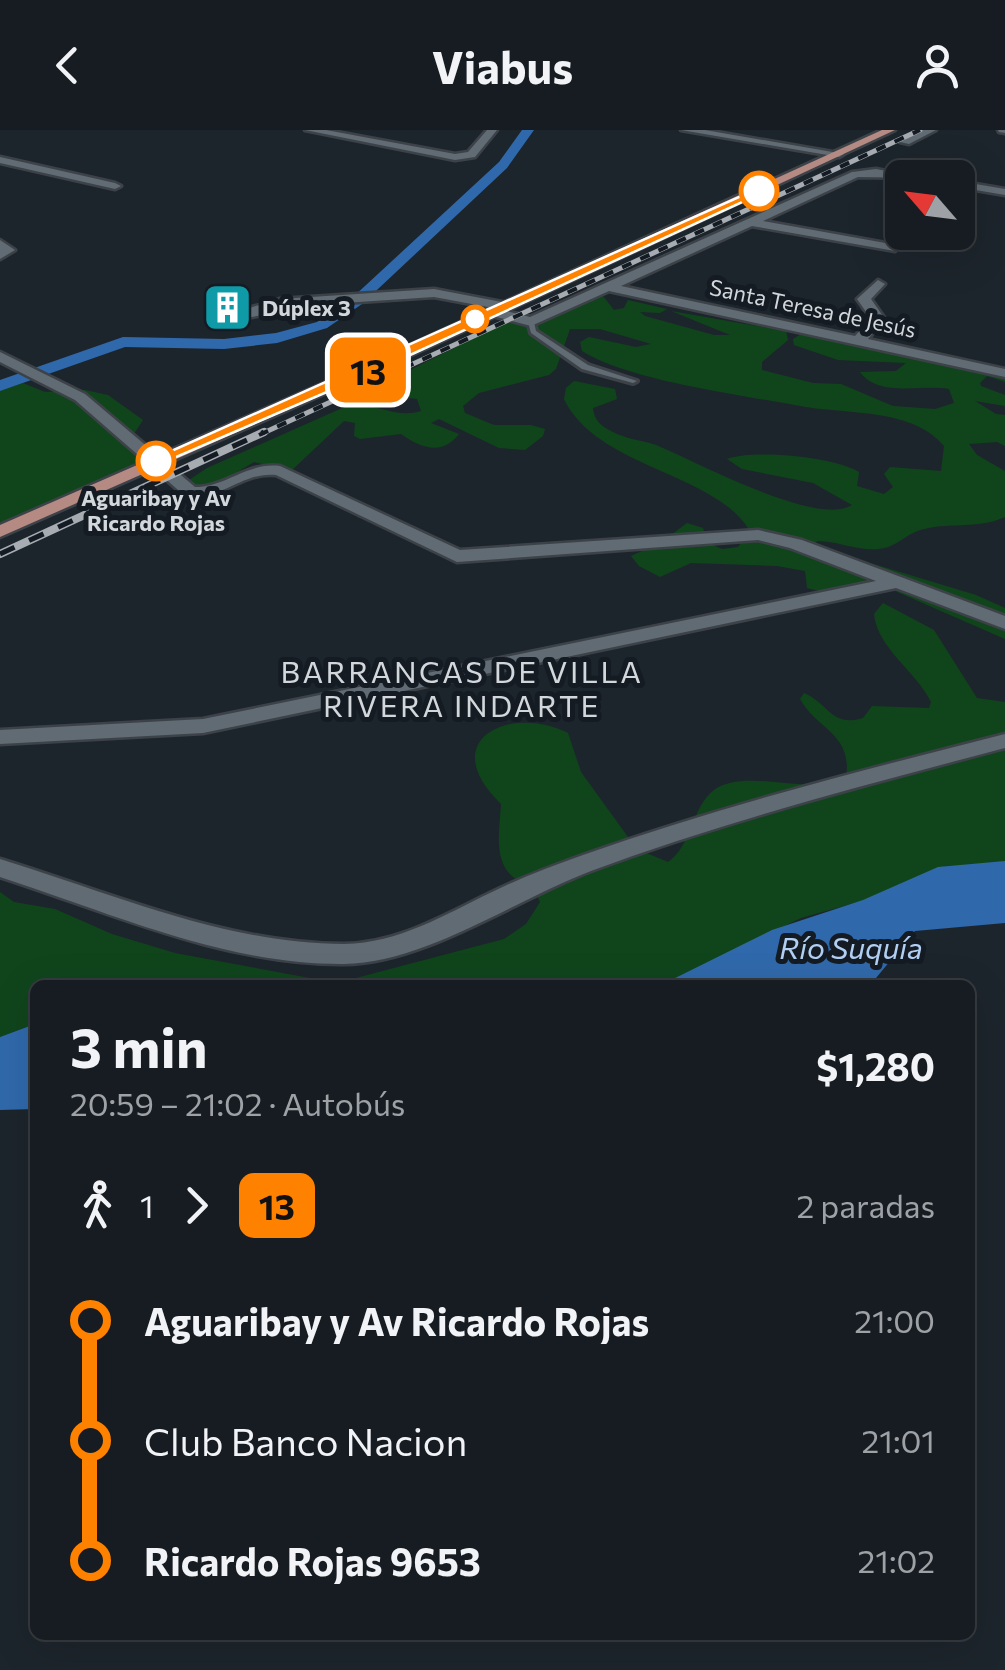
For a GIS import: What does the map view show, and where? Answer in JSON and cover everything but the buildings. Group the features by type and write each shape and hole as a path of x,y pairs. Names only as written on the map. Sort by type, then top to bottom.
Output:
{"main road":[{"path":"0,532 256,420 890,130"}],"street":[{"path":"310,130 456,158 472,154 492,130"},
{"path":"686,130 739,134 839,154"},
{"path":"905,142 931,130"},
{"path":"0,160 116,186"},
{"path":"218,319 280,303 434,293 531,322 856,174 885,172"},
{"path":"975,187 1005,192"},
{"path":"754,220 885,242"},
{"path":"0,244 10,250 0,255"},
{"path":"859,341 878,319 864,299 878,284"},
{"name":"Santa Teresa de Jesús","path":"611,288 1005,372"},
{"path":"2,357 80,398 185,488 198,493 213,492 252,470 280,471 457,556 758,535 796,544 1005,623"},
{"path":"0,738 203,726 898,582"},
{"path":"0,868 271,948 328,954 385,952 413,944 507,896 662,837 773,802 1005,740"}],"lane":[{"path":"531,322 533,332 577,362 633,381"}],"green space":[{"path":"603,296 614,310 624,308 628,300 667,309 660,313 640,312 714,335 730,335 671,311 786,331 788,340 762,362 762,370 813,383 841,384 893,406 935,409 954,403 949,389 878,385 860,372 896,371 906,363 838,360 794,345 793,339 801,334 1005,378 1005,382 987,376 980,383 1005,395 1005,406 975,401 1005,415 1005,446 997,442 969,444 977,455 1005,471 1005,517 982,524 923,529 883,548 863,549 817,541 814,546 976,595 1005,608 1005,639 886,587 846,585 826,593 807,588 805,571 777,566 691,563 660,577 639,566 631,556 660,543 687,523 703,528 708,543 722,549 738,547 750,531 733,511 711,495 628,456 580,422 564,399 566,388 574,381 615,389 617,399 593,408 599,422 611,431 656,445 755,489 812,507 835,510 852,505 813,483 742,469 727,459 774,455 832,462 859,472 857,486 884,494 893,487 884,474 890,467 941,471 944,446 916,425 898,419 806,407 629,371 582,351 580,342 589,337 636,347 651,344 600,329 570,329 556,369 549,375 479,393 463,406 465,413 494,425 545,429 543,436 525,450 499,448 439,419 431,423 459,434 446,445 431,448 401,434 360,439 354,436 355,423 344,421 291,471 254,462 212,487 192,488 189,480 207,468 349,405 403,413 421,411 417,399 378,394 380,385 494,328 517,319 535,323"},
{"path":"23,383 45,392 85,390 108,395 143,420 126,446 144,461 0,526 0,390"},
{"path":"883,603 934,630 977,698 1005,702 1005,861 801,918 671,980 348,980 504,939 526,924 540,902 505,868 502,860 501,804 482,781 475,761 478,745 488,733 524,723 568,733 581,772 628,837 644,852 668,862 682,847 700,807 714,790 742,781 814,785 846,779 844,752 807,710 800,699 804,693 844,720 863,718 872,706 929,708 931,702 924,691 882,638 874,614"},
{"path":"0,892 14,902 55,909 112,934 175,953 321,980 30,980 30,1026 0,1037"}],"water":[{"name":"Río Suquía","path":"1005,861 1005,923 915,931 873,980 671,980 772,930 863,900 938,867"},
{"path":"30,1026 30,1109 0,1110 0,1037"}],"waterway":[{"path":"0,386 123,342 224,344 277,338 322,325 357,301 503,165 528,130"}],"railway":[{"path":"259,435 920,130"},
{"path":"0,554 264,432"}],"bus line":[{"name":"13","path":"156,461 400,356 490,311 759,191"}],"place":[{"name":"Dúplex 3","path":"227,307"},
{"name":"Aguaribay y Av Ricardo Rojas","path":"156,461"}],"district":[{"name":"BARRANCAS DE VILLA RIVERA INDARTE","path":"462,687"}]}
